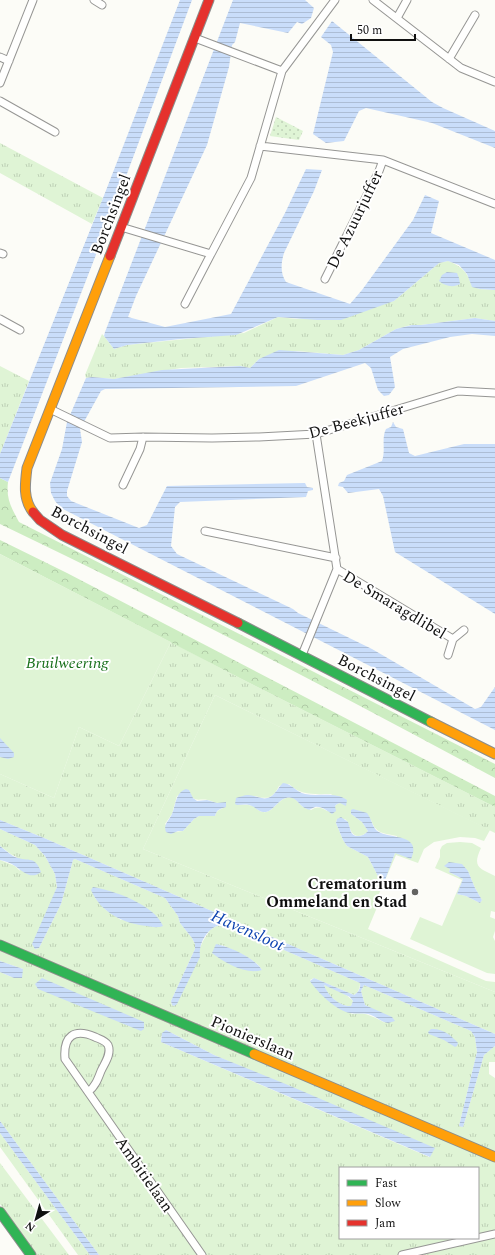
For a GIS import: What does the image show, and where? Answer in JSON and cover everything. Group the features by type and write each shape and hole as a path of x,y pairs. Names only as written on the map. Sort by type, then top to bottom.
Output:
{"main road":[{"name":"Borchsingel","path":"210,0 25,476 24,484 27,504 36,516 49,528 90,547 495,754"},
{"name":"Pionierslaan","path":"0,945 495,1157"},
{"path":"0,1212 31,1255"},
{"path":"0,1227 20,1255"}],"street":[{"path":"0,83 33,0"},
{"path":"94,0 102,5"},
{"path":"185,304 251,178 282,71 335,0"},
{"path":"373,0 461,68 495,82"},
{"path":"397,18 407,0"},
{"path":"449,59 475,15"},
{"path":"195,38 282,71"},
{"path":"0,57 9,60"},
{"path":"0,101 55,132"},
{"name":"De Azuurjuffer","path":"260,146 383,160 495,204"},
{"name":"De Azuurjuffer","path":"325,279 380,171 383,160"},
{"path":"121,227 211,254"},
{"path":"0,319 20,330"},
{"name":"De Beekjuffer","path":"50,409 110,438 212,438 316,434 458,391 495,393"},
{"name":"De Smaragdlibel","path":"302,655 338,569 316,434"},
{"path":"123,485 140,449 143,437"},
{"name":"De Smaragdlibel","path":"205,531 336,558"},
{"name":"De Smaragdlibel","path":"338,569 453,639"},
{"name":"De Smaragdlibel","path":"448,656 453,639 464,630"},
{"name":"Ambitielaan","path":"88,1092 94,1088 109,1054 108,1045 103,1040 84,1032 76,1034 70,1038 64,1049 65,1059 88,1092 202,1255"},
{"path":"479,1238 495,1234"},
{"path":"402,1255 473,1239"}],"green space":[{"path":"276,117 303,131 299,140 270,136"},
{"path":"0,143 103,198 92,224 0,173"},
{"path":"448,261 464,270 472,286 480,289 495,290 495,321 475,318 411,325 396,329 359,350 343,355 297,351 259,359 250,368 240,366 181,368 114,379 92,377 86,378 85,375 102,334 114,349 127,345 244,333 278,317 297,319 394,301 439,263"},
{"path":"0,366 29,381 0,454"},
{"path":"0,478 8,482 10,503 19,522 495,764 495,778 249,648 63,554 0,524"},
{"path":"0,540 67,573 495,796 495,807 226,671 0,554"},
{"name":"Bruilweering","path":"0,554 171,642 119,746 79,727 54,798 0,774"},
{"path":"171,642 495,807 495,833 215,695 143,849 495,992 495,1034 0,820 0,774 54,798 79,727 119,746"},
{"path":"215,695 490,830 484,841 475,838 460,837 434,842 424,849 418,863 396,855 375,903 378,905 368,929 486,981 495,982 495,992 143,849","holes":["289,784 298,791 314,794 331,794 340,803 327,811 319,808 311,810 307,809 297,800 288,798 280,801 267,812 261,812 250,805 237,805 255,796 263,798 270,797 275,793 279,786","189,790 192,797 196,800 208,800 226,807 219,810 215,816 199,816 194,819 183,831 174,832 165,824 172,814 177,796","351,814 371,820 375,828 381,832 397,836 395,853 385,879 378,876 368,857 347,846 336,823 337,819 345,819 353,834 360,836 368,831 362,822"]},
{"path":"0,829 35,845 45,856 55,874 57,887 35,949 39,948 61,904 73,860 75,859 165,898 195,944 195,949 171,1001 172,1005 174,1006 203,941 210,930 220,924 226,925 360,983 357,993 354,995 314,978 310,980 317,989 352,1014 365,1014 385,1023 371,1008 365,1005 361,991 364,985 471,1031 475,1037 477,1052 459,1126 463,1127 484,1055 495,1046 495,1062 489,1062 489,1074 495,1078 495,1255 99,1255 0,1121 0,972 14,978 23,969 0,961 0,860 15,866 20,871 17,857 0,846","holes":["93,888 123,896 150,911 121,920 106,910 95,898","222,945 255,962 262,970 242,967 219,957 213,952","166,1030 214,1055 434,1149 429,1157 161,1042 161,1037"]},
{"path":"447,843 472,843 481,848 478,854 477,863 481,869 495,876 495,912 491,911 490,917 495,919 495,931 493,937 495,941 495,974 487,973 410,939 420,917 442,926 462,880 435,868 440,857 440,850 442,846","holes":["450,869 468,871 482,900 480,903 466,896 457,894 463,879 449,872"]},
{"path":"323,985 348,996 353,1001 351,1006 342,1005 334,1000"},
{"path":"0,1133 90,1255 78,1255 0,1147"},
{"path":"0,1163 69,1255 35,1255 0,1204"}],"water":[{"path":"180,0 192,0 116,203 8,482 0,478 0,454 103,198"},
{"path":"233,0 305,0 314,8 311,18 302,24 297,22 288,33 240,23 235,42 232,45 229,67 207,145 136,296 128,317 165,327 231,314 285,213 306,169 322,170 314,191 284,253 282,268 286,282 350,304 413,220 425,195 439,201 431,233 495,260 495,290 472,287 467,274 459,265 448,261 439,263 394,301 341,320 278,317 236,335 127,345 114,349 104,336 105,332"},
{"path":"332,21 432,102 495,131 495,148 432,123 366,108 359,111 344,141 326,143 313,134 333,52 331,45 321,37"},
{"path":"447,272 457,273 460,284 449,286 439,281 442,275"},
{"path":"475,318 495,321 495,336 472,334 450,337 403,349 390,357 395,387 389,395 384,396 378,390 371,368 365,363 296,386 105,389 101,391 80,429 82,442 67,491 67,496 71,501 139,528 147,525 167,486 305,483 307,487 313,488 313,490 308,491 306,497 180,502 175,507 171,546 177,554 293,609 298,613 372,649 475,709 481,707 495,687 495,730 61,508 51,493 50,483 62,449 67,422 86,378 92,377 114,379 162,370 240,366 250,368 259,359 279,350 343,355 359,350 396,329 412,325"},
{"path":"393,422 396,427 403,429 409,453 415,456 464,444 495,444 495,614 395,552 383,496 379,489 348,493 343,487 338,486 339,483 344,481 347,475 382,461 386,429 391,427"},
{"path":"0,738 14,753 14,757 8,759 0,757"},
{"path":"283,783 289,784 305,794 342,797 347,800 346,806 340,803 337,804 335,806 336,811 332,814 320,807 315,807 308,810 301,806 295,799 290,797 283,799 266,812 249,805 235,804 236,798 245,795 251,795 259,798 270,797"},
{"path":"186,789 189,790 193,798 197,801 207,800 217,803 226,802 226,807 220,809 215,816 199,816 194,819 183,831 178,831 171,834 166,832 166,825 172,814 178,796"},
{"path":"353,809 367,813 373,826 381,833 402,838 412,844 413,850 411,859 395,853 385,880 378,876 368,857 347,846 343,840 336,823 337,819 341,817 348,822 351,832 355,836 362,835 368,831 362,822 351,814 351,810"},
{"name":"Havensloot","path":"0,820 495,1034 495,1046 484,1055 463,1127 459,1126 477,1052 475,1037 471,1031 364,985 361,991 365,1005 392,1017 395,1021 388,1023 368,1014 345,1012 333,1005 310,981 314,978 354,995 359,990 360,983 226,925 215,927 206,935 201,945 200,957 177,1004 174,1006 172,1005 171,1001 195,949 195,944 192,938 180,923 178,916 165,898 75,859 73,860 61,904 39,948 35,949 32,944 57,887 55,874 45,856 35,845 0,829","holes":["324,985 350,997 353,1001 351,1006 343,1005 334,1000"]},
{"path":"0,846 13,856 33,861 39,866 41,872 31,875 21,871 12,864 0,860"},
{"path":"449,862 462,864 468,871 482,900 480,903 466,896 457,894 463,879 449,872 450,869 444,866"},
{"path":"93,887 111,891 143,905 159,918 163,926 155,927 138,925 114,916 100,905 91,890"},
{"path":"216,944 228,947 248,957 262,970 249,971 223,961 212,953"},
{"path":"0,961 23,969 22,978 14,978 0,972"},
{"path":"42,978 144,1022 144,1029 141,1031 38,989 35,984"},
{"path":"431,1029 446,1033 458,1043 457,1046 455,1047 444,1040 429,1034 428,1032"},
{"path":"166,1030 214,1055 435,1148 430,1157 161,1042 162,1033"},
{"path":"0,1121 99,1255 90,1255 0,1133"}],"traffic: fast":[{"path":"238,623 431,722"},
{"path":"0,945 254,1054"},
{"path":"0,1212 31,1255"}],"traffic: slow":[{"path":"33,512 26,497 25,486 27,468 110,256"},
{"path":"431,722 495,754"},
{"path":"254,1054 495,1157"}],"traffic: jam":[{"path":"110,256 209,0"},
{"path":"33,512 40,520 62,535 238,623"}],"place":[{"name":"Crematorium Ommeland en Stad","path":"415,892"}]}
